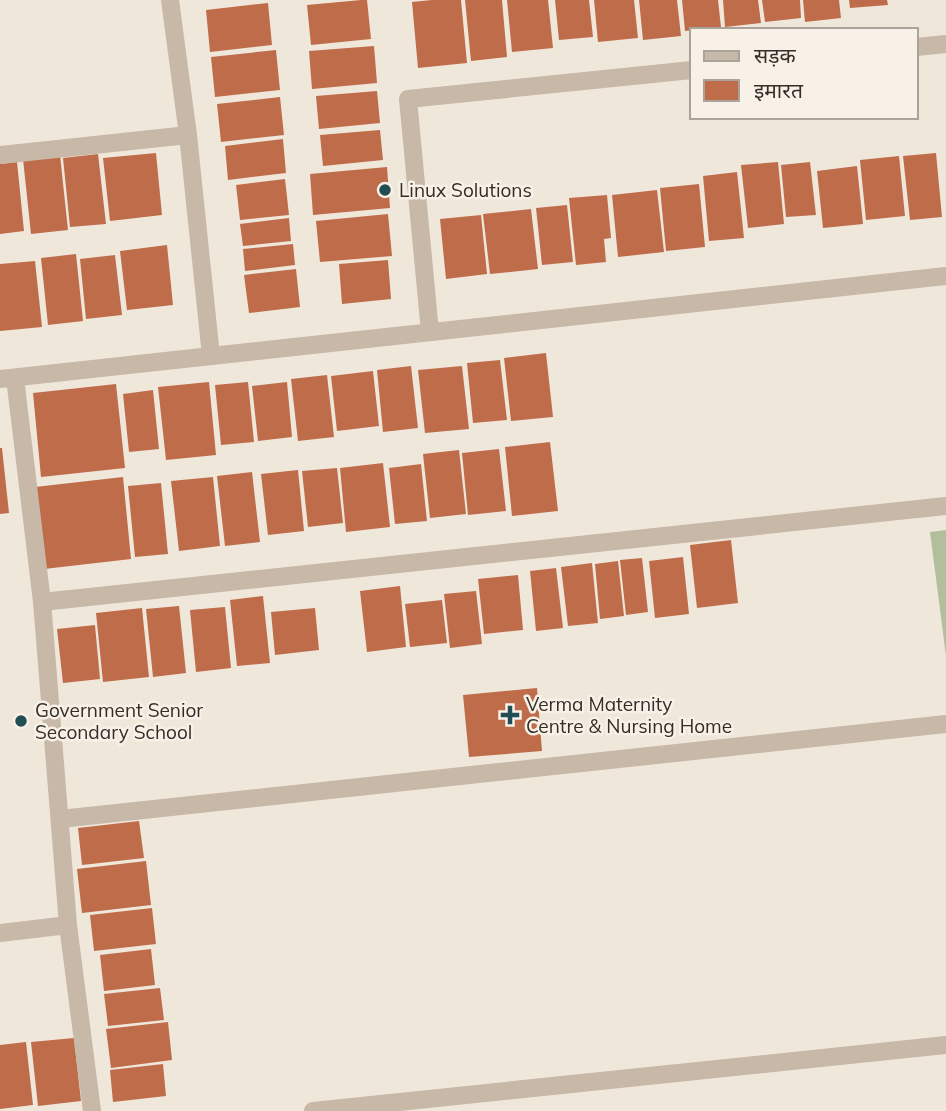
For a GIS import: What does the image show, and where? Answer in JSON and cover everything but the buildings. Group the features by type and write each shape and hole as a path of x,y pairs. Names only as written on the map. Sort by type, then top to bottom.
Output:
{"street":[{"path":"170,0 188,135 211,356"},
{"path":"918,47 946,44"},
{"path":"430,332 408,99 690,70"},
{"path":"0,155 188,135"},
{"path":"92,1111 68,925 42,602 7,379 946,276"},
{"path":"42,602 946,506"},
{"path":"60,819 946,724"},
{"path":"0,933 68,925"},
{"path":"313,1111 946,1045"}],"green space":[{"path":"946,530 946,656 930,532"}],"place":[{"name":"Linux Solutions","path":"385,190"},
{"name":"Verma Maternity Centre & Nursing Home","path":"510,715"},
{"name":"Government Senior Secondary School","path":"21,721"}]}
